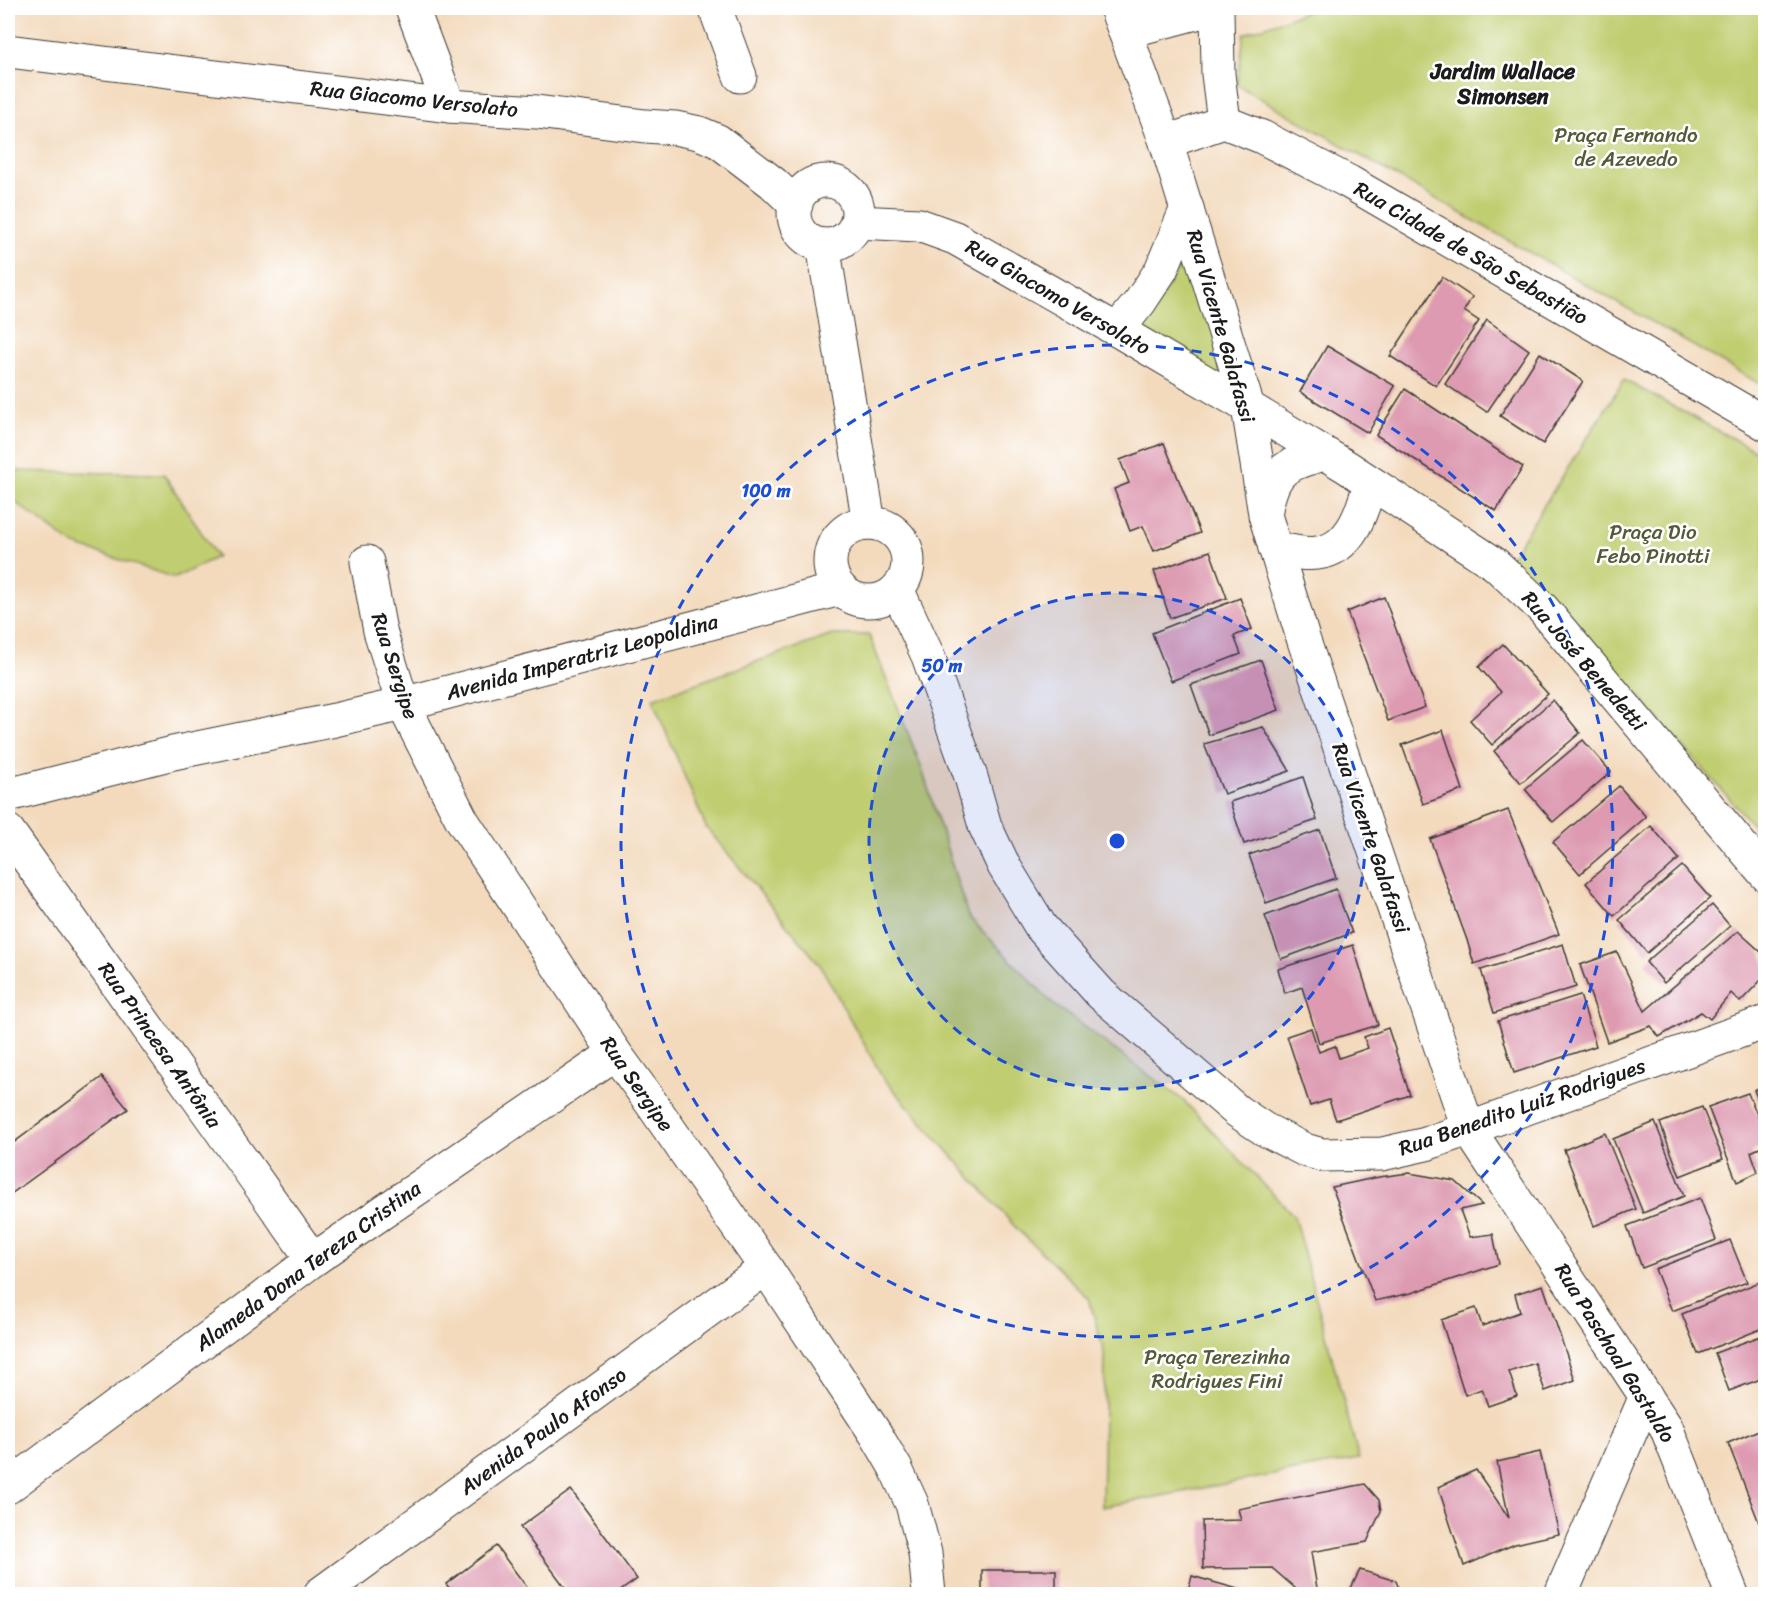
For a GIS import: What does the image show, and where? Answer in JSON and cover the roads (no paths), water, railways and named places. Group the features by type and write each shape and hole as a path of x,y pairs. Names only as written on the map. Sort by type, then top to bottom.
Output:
{"street":[{"path":"412,8 418,29 449,106"},
{"path":"715,8 740,76"},
{"path":"1121,20 1216,8 1218,74 1224,122 1166,142"},
{"name":"Rua Vicente Galafassi","path":"1121,20 1166,142 1248,407 1265,515"},
{"name":"Rua Giacomo Versolato","path":"8,51 449,106 537,112 675,128 718,141 773,183 796,205"},
{"name":"Rua Cidade de São Sebastião","path":"1224,122 1262,137 1349,182 1766,424"},
{"path":"825,181 835,182 852,194 858,212 857,222 852,232 844,240 823,245 812,242 803,235 794,215 800,195 807,188 825,181"},
{"name":"Rua Vicente Galafassi","path":"1117,330 1140,302 1161,270 1187,208"},
{"name":"Rua Giacomo Versolato","path":"857,222 919,225 955,238 1248,407"},
{"path":"823,245 869,523"},
{"name":"Rua José Benedetti","path":"1248,407 1495,564 1543,609 1766,875"},
{"path":"1325,454 1299,460 1288,466 1277,478 1268,494 1265,515 1275,548 1305,554 1320,553 1339,544 1353,529 1364,507 1370,483"},
{"path":"869,523 882,525 893,531 902,541 907,553 907,566 904,579 897,589 886,597 874,601 862,601 840,589 832,578 829,565 836,540 845,531 857,525 869,523"},
{"name":"Rua Vicente Galafassi","path":"1275,548 1468,1128"},
{"name":"Rua Sergipe","path":"367,562 380,631 403,704 462,820 615,1053 766,1268 875,1433 895,1467 912,1504 925,1553 929,1594"},
{"name":"Avenida Imperatriz Leopoldina","path":"8,795 173,753 403,704 840,589"},
{"name":"Rua Benedito Luiz Rodrigues","path":"897,589 928,656 971,777 985,826 1004,866 1041,927 1101,994 1237,1111 1264,1129 1322,1155 1382,1154 1426,1144 1766,1022"},
{"name":"Rua Princesa Antônia","path":"8,831 313,1260"},
{"name":"Alameda Dona Tereza Cristina","path":"8,1487 313,1260 615,1053"},
{"name":"Rua Paschoal Gastaldo","path":"1468,1128 1666,1427 1732,1594"},
{"name":"Avenida Paulo Afonso","path":"320,1594 766,1268"},
{"path":"1561,1594 1646,1396"}],"district":[{"name":"Jardim Wallace Simonsen","path":"1503,84"}],"park label":[{"name":"Praça Fernando de Azevedo","path":"1626,147"},
{"name":"Praça Dio Febo Pinotti","path":"1653,544"},
{"name":"Praça Terezinha Rodrigues Fini","path":"1217,1369"}]}
